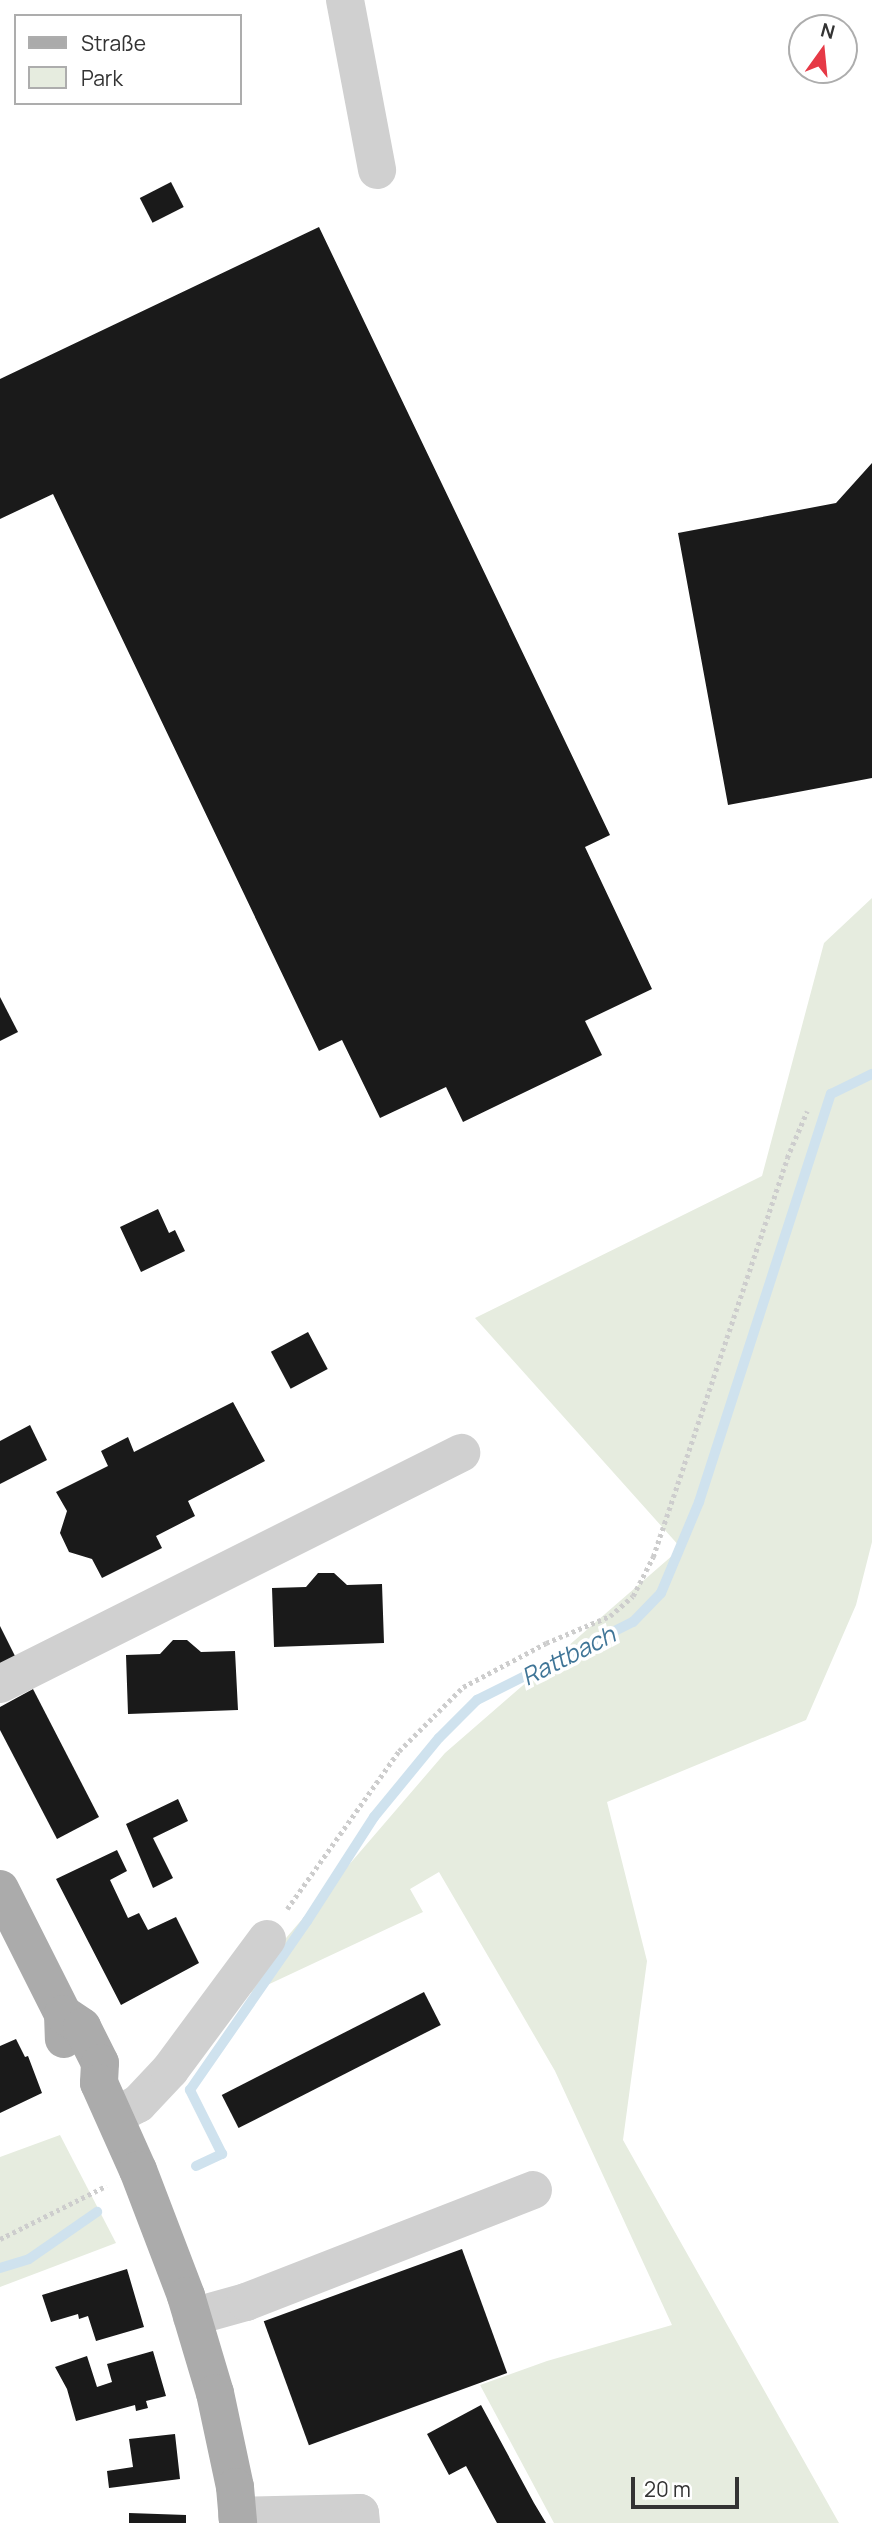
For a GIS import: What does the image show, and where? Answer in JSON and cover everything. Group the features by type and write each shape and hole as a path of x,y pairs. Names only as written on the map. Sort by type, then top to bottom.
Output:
{"main road":[{"path":"0,1889 63,2014 63,2036 80,2071 107,2099 138,2170 192,2317 215,2393 235,2487 237,2519"}],"lane":[{"path":"345,0 376,170"},
{"path":"0,1684 461,1453"},
{"path":"107,2099 138,2104 170,2070 267,1939"},
{"path":"192,2317 246,2302 533,2190"},
{"path":"237,2519 326,2519"}],"path":[{"path":"267,1939 399,1751 463,1687 546,1643 610,1616 633,1596 653,1557 787,1158 807,1111"},
{"path":"0,2239 138,2170"}],"green space":[{"path":"872,898 872,1542 856,1605 806,1720 607,1802 647,1961 623,2140 839,2523 554,2523 480,2385 547,2361 672,2325 555,2071 439,1872 410,1889 423,1912 231,2002 445,1753 681,1548 475,1318 762,1176 824,943"},
{"path":"60,2135 116,2243 0,2287 0,2157"}],"building":[{"path":"171,182 184,207 153,223 140,198"},
{"path":"319,227 610,835 585,847 652,989 585,1021 602,1055 463,1122 446,1087 380,1118 342,1040 319,1051 53,494 0,519 0,379"},
{"path":"872,463 872,778 728,805 678,533 836,503"},
{"path":"0,997 18,1032 0,1041"},
{"path":"158,1209 169,1233 175,1230 185,1251 141,1272 120,1227"},
{"path":"308,1332 328,1369 291,1389 271,1352"},
{"path":"233,1402 265,1461 188,1501 195,1516 156,1536 162,1548 102,1578 92,1559 69,1552 60,1533 67,1511 56,1492 108,1466 101,1451 128,1437 134,1452"},
{"path":"30,1425 47,1460 0,1484 0,1441"},
{"path":"318,1573 334,1573 347,1585 382,1584 384,1643 274,1647 272,1588 306,1587"},
{"path":"0,1626 18,1662 0,1671"},
{"path":"173,1640 187,1640 201,1652 235,1651 238,1710 128,1714 126,1655 160,1654"},
{"path":"33,1689 99,1817 57,1839 0,1730 0,1707"},
{"path":"178,1799 188,1821 153,1838 173,1878 153,1888 126,1824"},
{"path":"117,1850 127,1871 110,1880 128,1918 139,1913 148,1930 176,1917 199,1963 121,2005 56,1879"},
{"path":"424,1992 441,2025 239,2128 222,2095"},
{"path":"16,2039 25,2057 28,2056 42,2093 0,2113 0,2046"},
{"path":"462,2249 507,2373 309,2445 264,2321"},
{"path":"127,2269 144,2327 96,2341 88,2316 79,2319 78,2314 51,2322 42,2295"},
{"path":"153,2351 166,2396 146,2401 148,2408 136,2411 135,2405 76,2421 67,2389 55,2367 87,2356 97,2387 112,2382 107,2364"},
{"path":"481,2405 546,2523 497,2523 466,2466 449,2475 427,2434"},
{"path":"175,2434 180,2479 109,2488 107,2471 133,2467 129,2439"},
{"path":"129,2513 186,2515 186,2523 129,2523"}],"waterway":[{"name":"Rattbach","path":"196,2166 222,2154 190,2090 307,1921 374,1817 439,1738 477,1700 633,1622 661,1593 699,1502 831,1094 872,1074"},
{"name":"Rattbach","path":"0,2268 29,2259 97,2212"}]}
